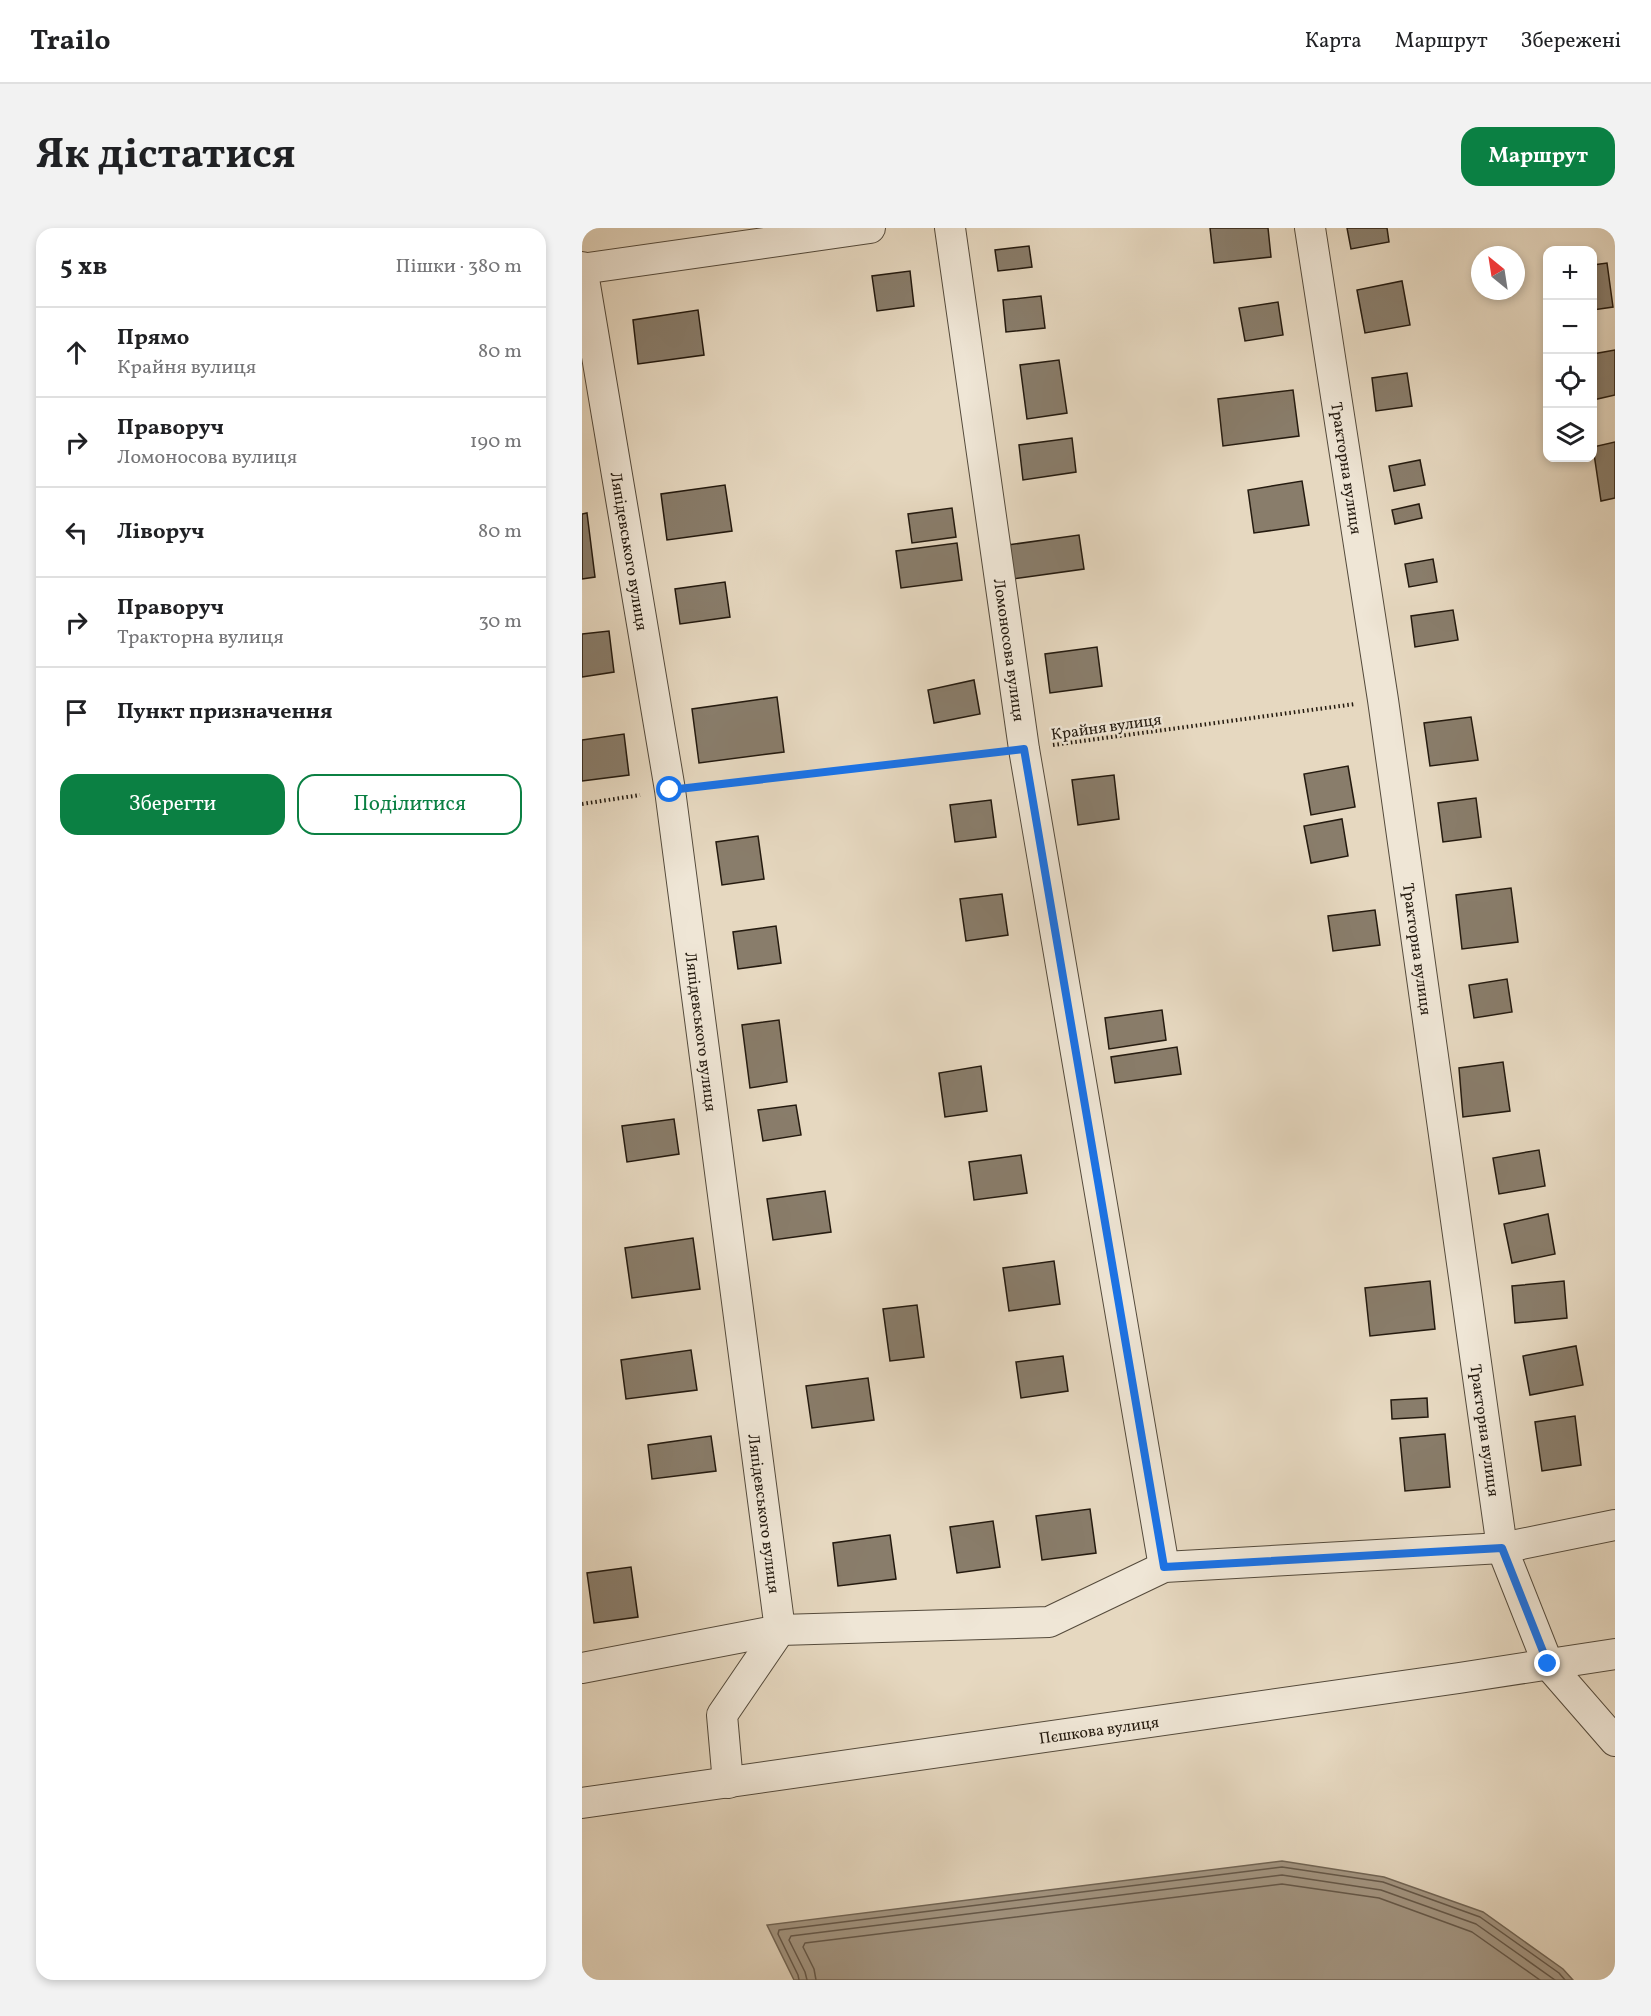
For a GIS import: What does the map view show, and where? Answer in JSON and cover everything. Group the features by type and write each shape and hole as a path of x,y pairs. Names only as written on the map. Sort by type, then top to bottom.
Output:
{"street":[{"path":"582,268 870,228"},
{"name":"Ломоносова вулиця","path":"950,228 1024,749 1164,1567"},
{"name":"Тракторна вулиця","path":"1310,228 1383,700 1502,1548 1548,1664 1615,1741"},
{"name":"Ляпідевського вулиця","path":"582,268 670,790 780,1630"},
{"path":"582,1668 780,1630 1049,1622 1164,1567 1502,1548 1615,1525"},
{"path":"728,1783 722,1715 780,1630"},
{"name":"Пєшкова вулиця","path":"582,1803 1615,1654"}],"path":[{"name":"Крайня вулиця","path":"582,804 670,790 1024,749 1383,700"}],"water":[{"path":"1282,1861 1384,1877 1483,1912 1563,1969 1573,1980 794,1980 767,1925"}],"building":[{"path":"1210,228 1268,228 1271,257 1214,263"},
{"path":"1347,228 1387,228 1389,242 1351,249"},
{"path":"1029,246 1032,267 998,271 995,250"},
{"path":"1607,263 1613,307 1597,309 1597,264"},
{"path":"910,271 914,306 877,311 872,276"},
{"path":"1402,281 1410,325 1365,333 1357,290"},
{"path":"1041,296 1045,328 1006,332 1003,300"},
{"path":"1278,302 1283,335 1245,341 1239,308"},
{"path":"698,310 704,355 638,364 633,320"},
{"path":"1615,350 1615,395 1597,399 1597,354"},
{"path":"1059,360 1067,413 1027,419 1020,365"},
{"path":"1407,373 1412,406 1376,411 1372,378"},
{"path":"1293,390 1299,436 1223,446 1218,399"},
{"path":"1072,438 1076,472 1023,480 1019,445"},
{"path":"1615,442 1615,498 1601,501 1595,462 1597,446"},
{"path":"1420,460 1425,485 1394,491 1389,466"},
{"path":"1302,481 1309,525 1254,533 1248,490"},
{"path":"725,485 732,531 667,540 661,494"},
{"path":"1419,504 1422,518 1395,524 1392,510"},
{"path":"952,508 956,537 912,543 908,514"},
{"path":"587,513 595,577 582,579 582,514"},
{"path":"1079,535 1084,569 1012,579 1008,545"},
{"path":"957,543 962,580 901,588 896,551"},
{"path":"1433,559 1437,582 1409,587 1405,564"},
{"path":"725,582 730,617 680,624 675,589"},
{"path":"1453,610 1458,640 1415,647 1411,616"},
{"path":"609,631 614,672 582,677 582,634"},
{"path":"1097,647 1102,686 1050,693 1045,654"},
{"path":"974,680 980,714 934,723 928,690"},
{"path":"777,697 784,752 699,763 692,709"},
{"path":"1471,717 1478,760 1430,766 1424,723"},
{"path":"624,734 629,775 582,781 582,740"},
{"path":"1348,766 1355,807 1311,815 1304,774"},
{"path":"1114,775 1119,819 1078,825 1072,780"},
{"path":"1476,798 1481,837 1443,842 1438,803"},
{"path":"991,800 996,837 955,842 950,805"},
{"path":"1342,819 1348,856 1311,863 1304,826"},
{"path":"758,836 764,879 722,885 716,842"},
{"path":"1511,888 1518,942 1462,949 1456,895"},
{"path":"1002,894 1008,935 966,941 960,899"},
{"path":"1375,910 1380,945 1333,951 1328,916"},
{"path":"776,926 781,963 738,969 733,932"},
{"path":"1507,979 1512,1012 1474,1018 1469,985"},
{"path":"1162,1010 1166,1040 1109,1049 1105,1018"},
{"path":"779,1020 787,1082 750,1088 742,1025"},
{"path":"1177,1047 1181,1074 1115,1083 1111,1057"},
{"path":"1503,1062 1510,1111 1463,1117 1459,1068"},
{"path":"981,1066 987,1111 945,1117 939,1073"},
{"path":"796,1105 801,1135 763,1141 758,1110"},
{"path":"674,1119 679,1154 627,1162 622,1126"},
{"path":"1539,1150 1545,1186 1499,1194 1493,1158"},
{"path":"1021,1155 1027,1193 974,1200 969,1162"},
{"path":"825,1191 831,1232 773,1240 767,1199"},
{"path":"1548,1214 1555,1254 1512,1263 1504,1224"},
{"path":"693,1238 700,1289 632,1298 625,1248"},
{"path":"1054,1261 1060,1304 1009,1311 1003,1268"},
{"path":"1430,1281 1435,1329 1370,1336 1365,1288"},
{"path":"1564,1281 1567,1318 1515,1323 1512,1286"},
{"path":"917,1305 924,1357 890,1361 883,1309"},
{"path":"1576,1346 1583,1385 1530,1395 1523,1356"},
{"path":"691,1350 697,1390 626,1399 621,1360"},
{"path":"1063,1356 1068,1391 1021,1398 1016,1362"},
{"path":"868,1378 874,1420 812,1428 806,1386"},
{"path":"1427,1398 1428,1417 1392,1419 1391,1400"},
{"path":"1575,1416 1581,1465 1542,1471 1535,1422"},
{"path":"1445,1434 1450,1487 1405,1491 1400,1438"},
{"path":"711,1436 716,1471 652,1479 648,1445"},
{"path":"1090,1509 1096,1553 1042,1560 1036,1516"},
{"path":"993,1521 1000,1567 957,1573 950,1527"},
{"path":"890,1535 896,1579 838,1586 833,1543"},
{"path":"631,1567 638,1617 594,1623 587,1573"}],"route":[{"path":"670,790 1024,749 1164,1567 1502,1548 1548,1664"}]}
